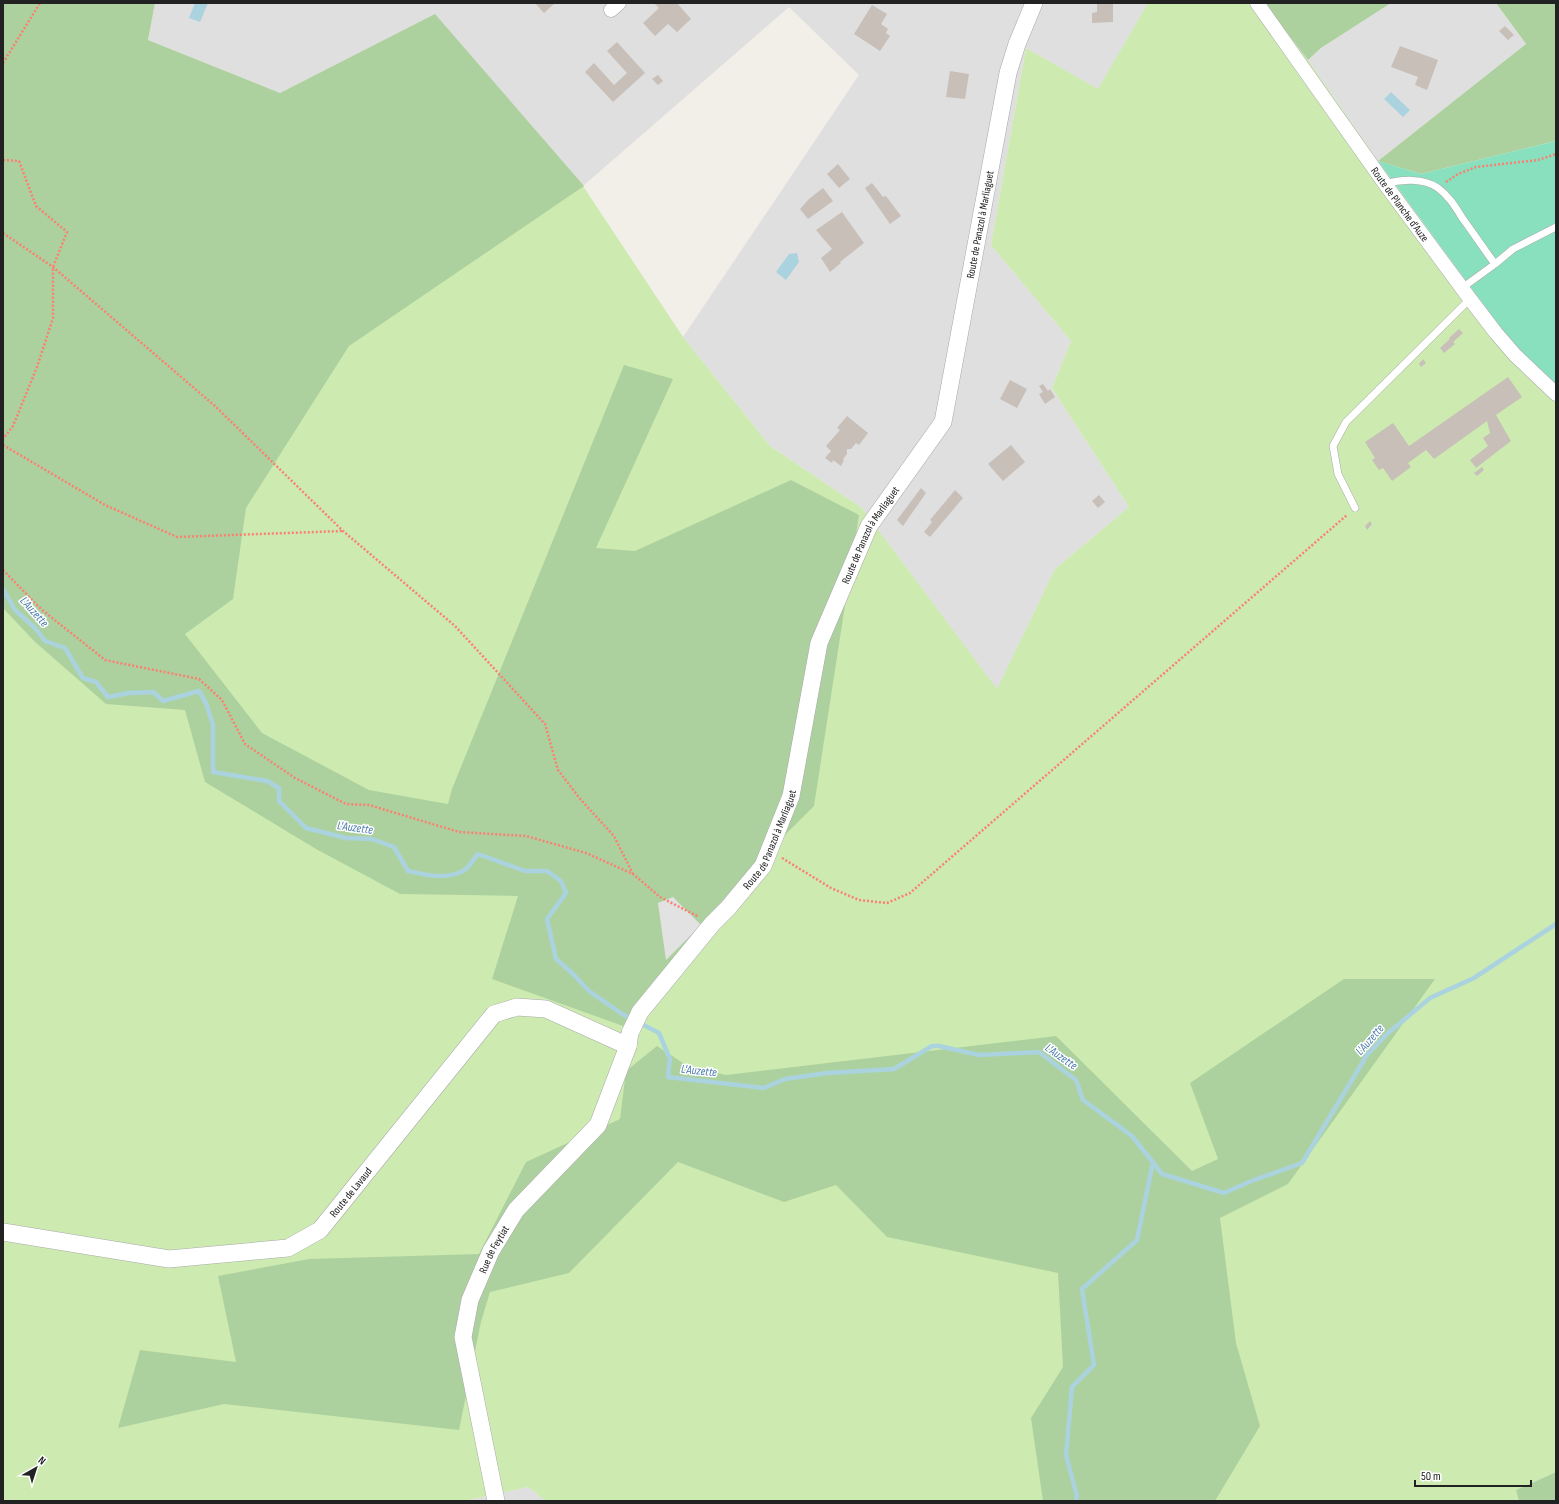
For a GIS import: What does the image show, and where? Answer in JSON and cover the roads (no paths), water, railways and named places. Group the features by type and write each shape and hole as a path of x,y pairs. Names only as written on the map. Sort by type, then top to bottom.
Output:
{"street":[{"name":"Route de Panazol à Marliaguet","path":"629,1040 640,1012 712,924 728,908 763,866 791,796 819,643 869,526 943,422 1008,73 1017,44 1034,3"},
{"name":"Route de Planche d'Auze","path":"1257,3 1385,184 1470,299 1515,355 1556,394"},
{"name":"Route de Lavaud","path":"3,1232 169,1259 288,1248 320,1230 494,1014 517,1007 546,1009 629,1040"},
{"name":"Rue de Feytiat","path":"496,1501 463,1337 470,1300 491,1251 516,1210 598,1125 629,1040"}],"lane":[{"path":"1385,184 1406,180 1426,183 1438,188 1449,198 1495,264"},
{"path":"1462,288 1513,249 1556,227"},
{"path":"1355,508 1338,474 1333,446 1346,422 1470,299"}],"water":[{"path":"195,3 208,3 200,22 189,18"},
{"path":"1391,92 1410,110 1403,117 1384,99"},
{"path":"797,253 799,262 786,280 776,272 789,254"}],"waterway":[{"name":"L'Auzette","path":"3,589 15,610 35,628 45,641 65,648 83,678 96,682 108,697 129,693 153,692 163,701 199,691 206,703 213,725 213,772 267,781 279,788 279,801 306,828 346,838 372,839 394,847 408,871 415,873 437,876 459,873 466,869 478,854 525,871 547,871 561,881 566,893 547,919 556,959 589,991 622,1014 659,1033 670,1059 668,1077 764,1088 785,1079 827,1073 894,1069 932,1046 939,1046 979,1055 1039,1052 1076,1080 1083,1100 1132,1136 1162,1174 1224,1193 1254,1180 1302,1163 1367,1055 1387,1034 1430,998 1474,978 1556,924"},
{"path":"1076,1501 1077,1496 1066,1455 1072,1387 1094,1365 1082,1289 1137,1240 1153,1162"}]}
